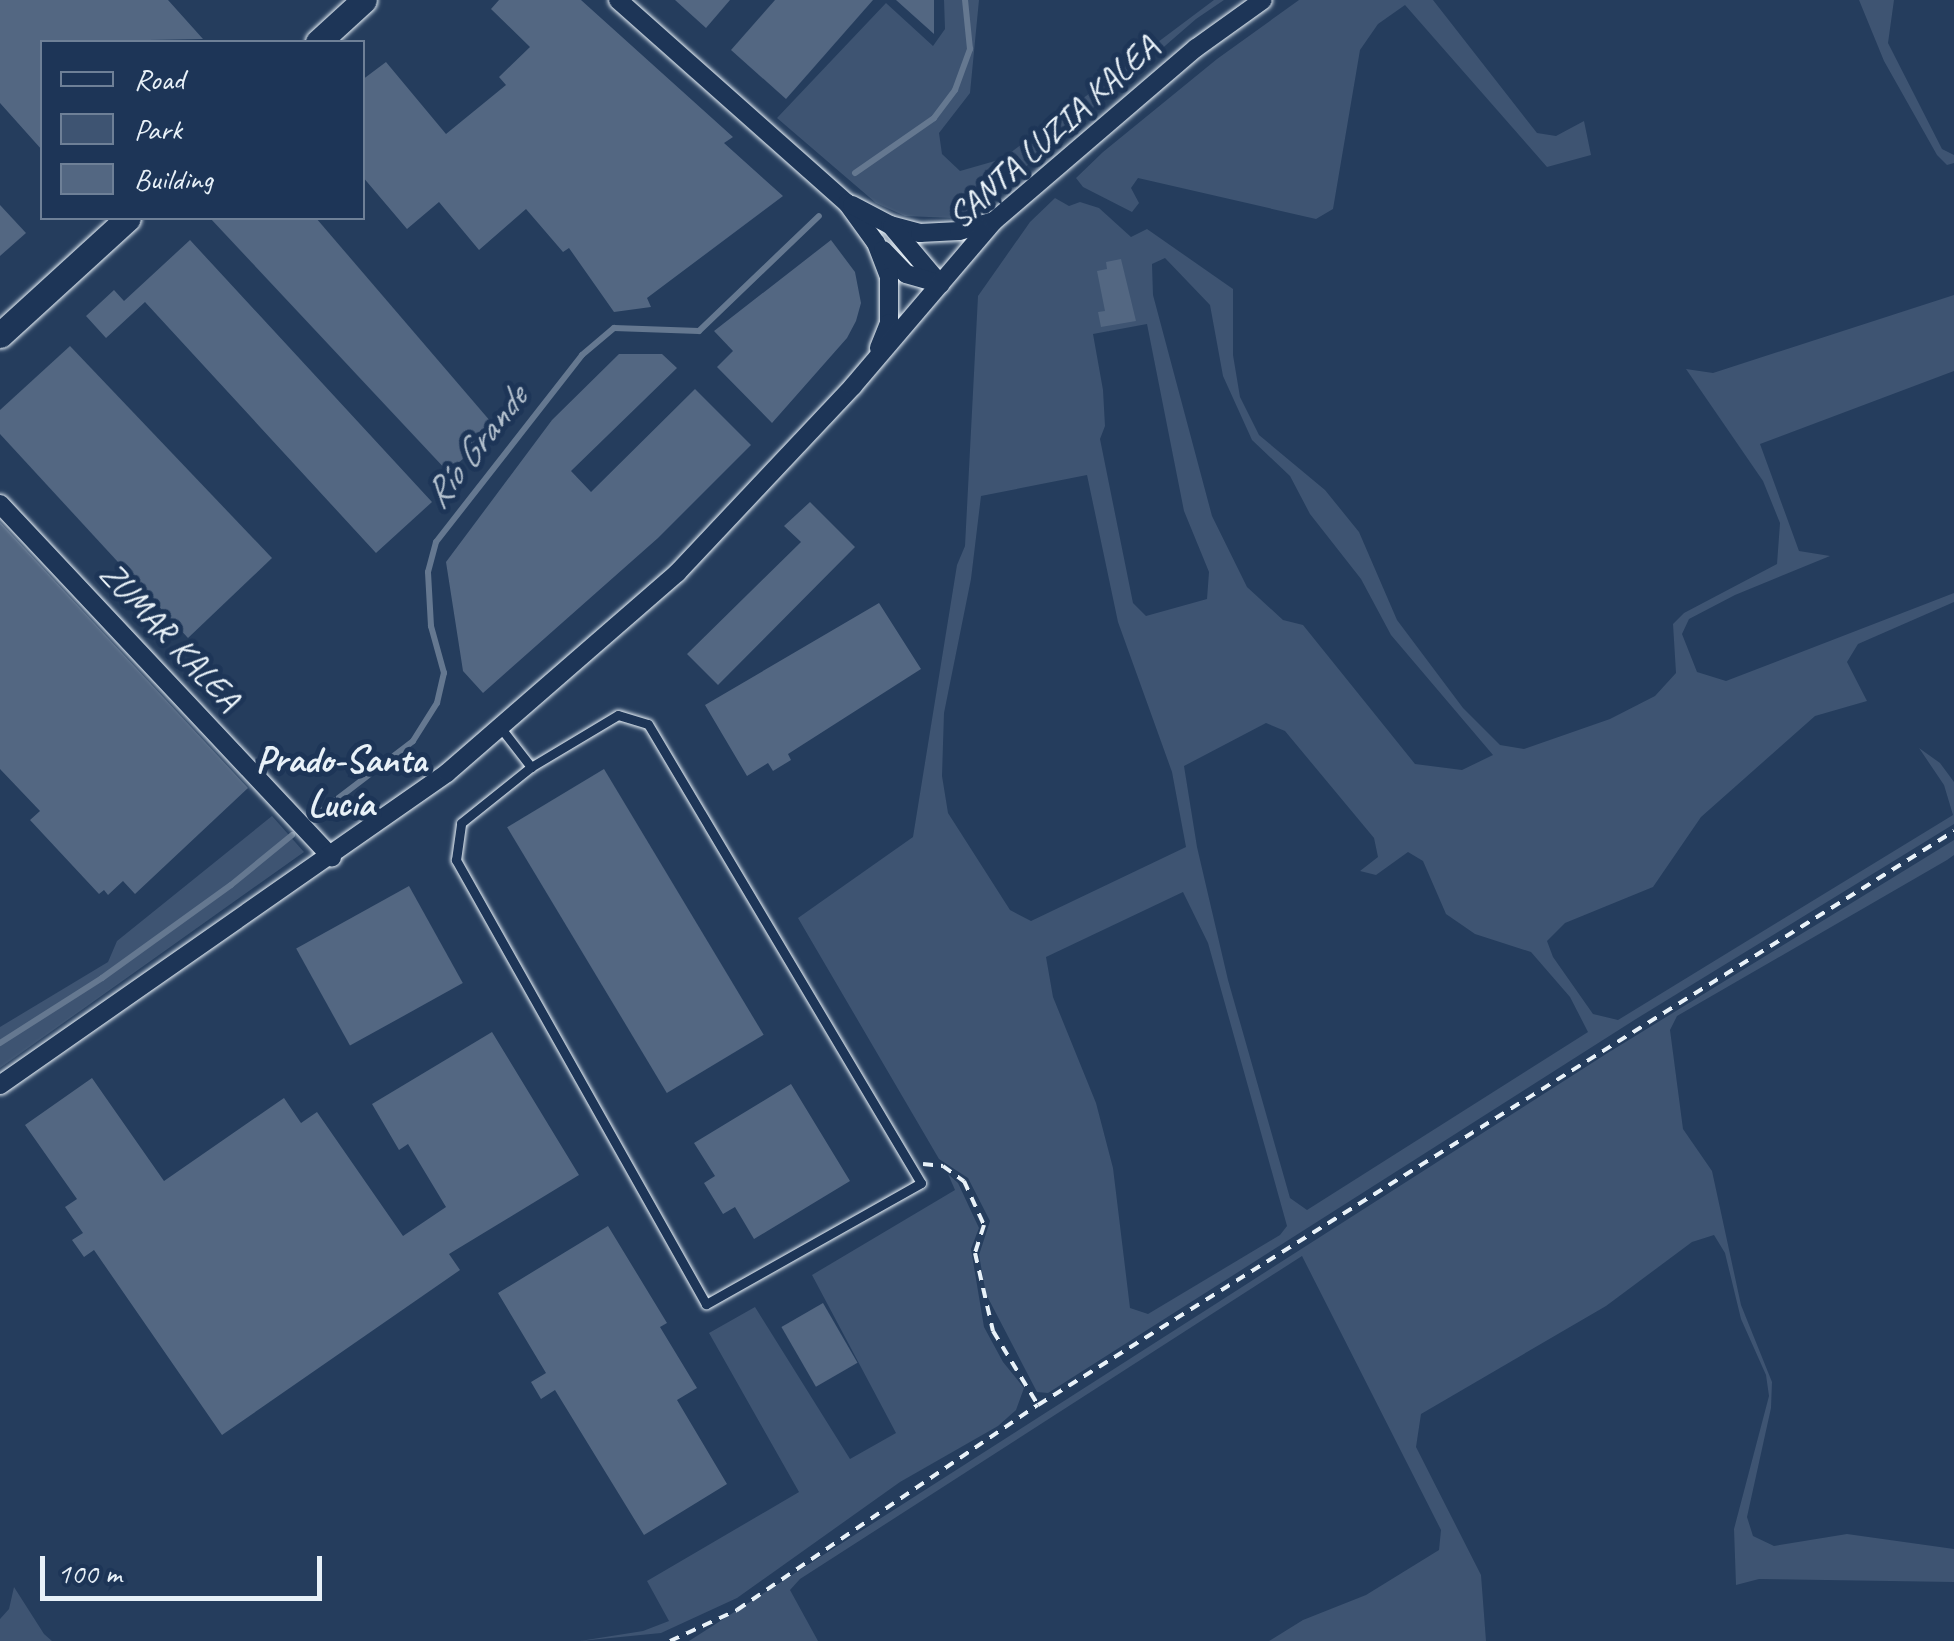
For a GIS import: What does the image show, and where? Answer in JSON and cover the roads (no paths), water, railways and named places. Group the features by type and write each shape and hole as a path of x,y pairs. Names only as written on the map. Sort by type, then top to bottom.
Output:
{"main road":[{"path":"320,40 364,0"},
{"path":"0,335 126,220"}],"street":[{"path":"618,0 847,202 890,225 920,233 959,231 994,220"},
{"name":"SANTA LUZIA KALEA","path":"0,1085 332,857 447,773 677,573 874,362 994,220 1196,48 1263,0"},
{"path":"847,202 876,243 906,274 940,284"},
{"path":"890,225 940,284"},
{"path":"874,362 889,323 889,278 876,243"},
{"name":"ZUMAR KALEA","path":"0,504 332,857"}],"lane":[{"path":"618,715 648,724 921,1183 706,1304 456,860 461,823 531,767 618,715"},
{"path":"500,727 531,767"}],"waterway":[{"name":"Río Grande","path":"855,173 934,118 955,90 970,49 965,0"},
{"name":"Río Grande","path":"315,816 413,741 437,703 444,673 431,626 428,572 436,542 582,355 614,328 699,331 819,216"},
{"name":"Río Grande","path":"0,1043 102,978 231,885 292,835"}],"district":[{"name":"Prado-Santa Lucía","path":"341,782"}]}
